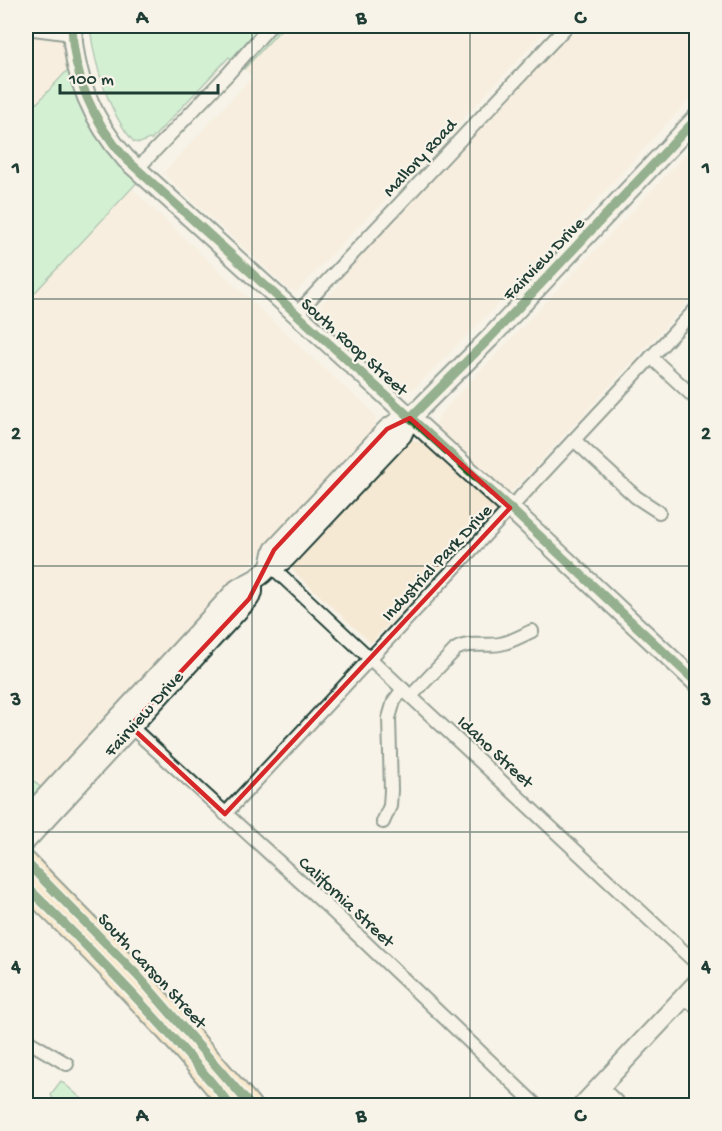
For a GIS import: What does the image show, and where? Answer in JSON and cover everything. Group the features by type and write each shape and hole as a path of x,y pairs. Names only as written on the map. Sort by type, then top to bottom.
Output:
{"main road":[{"name":"South Roop Street","path":"72,30 75,58 87,100 111,142 137,169 510,508 696,682"},
{"name":"Fairview Drive","path":"26,818 237,589 253,582 270,565 285,560 402,435 410,418 546,279 696,119"},
{"name":"Fairview Drive","path":"26,841 249,599 253,592 253,582"},
{"name":"South Carson Street","path":"26,862 138,976 251,1106"},
{"name":"South Carson Street","path":"26,886 108,967 178,1043 231,1106"},
{"path":"582,1106 693,996"}],"street":[{"path":"137,169 228,74 270,26"},
{"name":"Mallory Road","path":"297,313 567,26"},
{"path":"26,28 72,30"},
{"name":"Industrial Park Drive","path":"225,814 696,309"},
{"path":"651,357 696,399"},
{"path":"574,440 636,497 659,512"},
{"name":"Idaho Street","path":"270,565 696,963"},
{"path":"383,822 390,806 389,718 394,701 462,645 498,645 532,631"},
{"name":"California Street","path":"130,726 327,906 537,1106"},
{"path":"26,1040 67,1064"},
{"path":"601,1087 621,1106"}],"highlighted area":[{"path":"410,418 510,508 225,814 130,726 249,599 274,550 387,429"}],"shaded area":[{"path":"26,26 68,26 76,61 26,115"},
{"path":"284,26 550,26 377,210 374,210 297,291 288,289 163,173 252,77 244,69"},
{"path":"575,26 696,26 696,92 536,266 415,388 405,391 321,318 318,313 321,304 381,234"},
{"path":"696,144 696,293 371,643 293,571 292,566 407,442 412,439 418,442 438,422 439,416 453,400"},
{"path":"131,188 374,413 376,421 374,431 42,786 26,770 26,302"}],"green space":[{"path":"90,26 284,26 244,69 229,57 151,140 140,143 134,142 125,130 110,102 95,56"},
{"path":"76,61 81,80 144,175 26,302 26,115"},
{"path":"26,773 41,788 26,802"},
{"path":"61,1081 89,1105 55,1105 51,1094"}],"cycle path":[{"path":"72,26 76,63 87,97 104,130 126,159 510,508 696,682"},
{"path":"410,418 489,339 696,119"},
{"path":"26,862 138,976 251,1106"},
{"path":"26,886 132,993 231,1106"}]}
